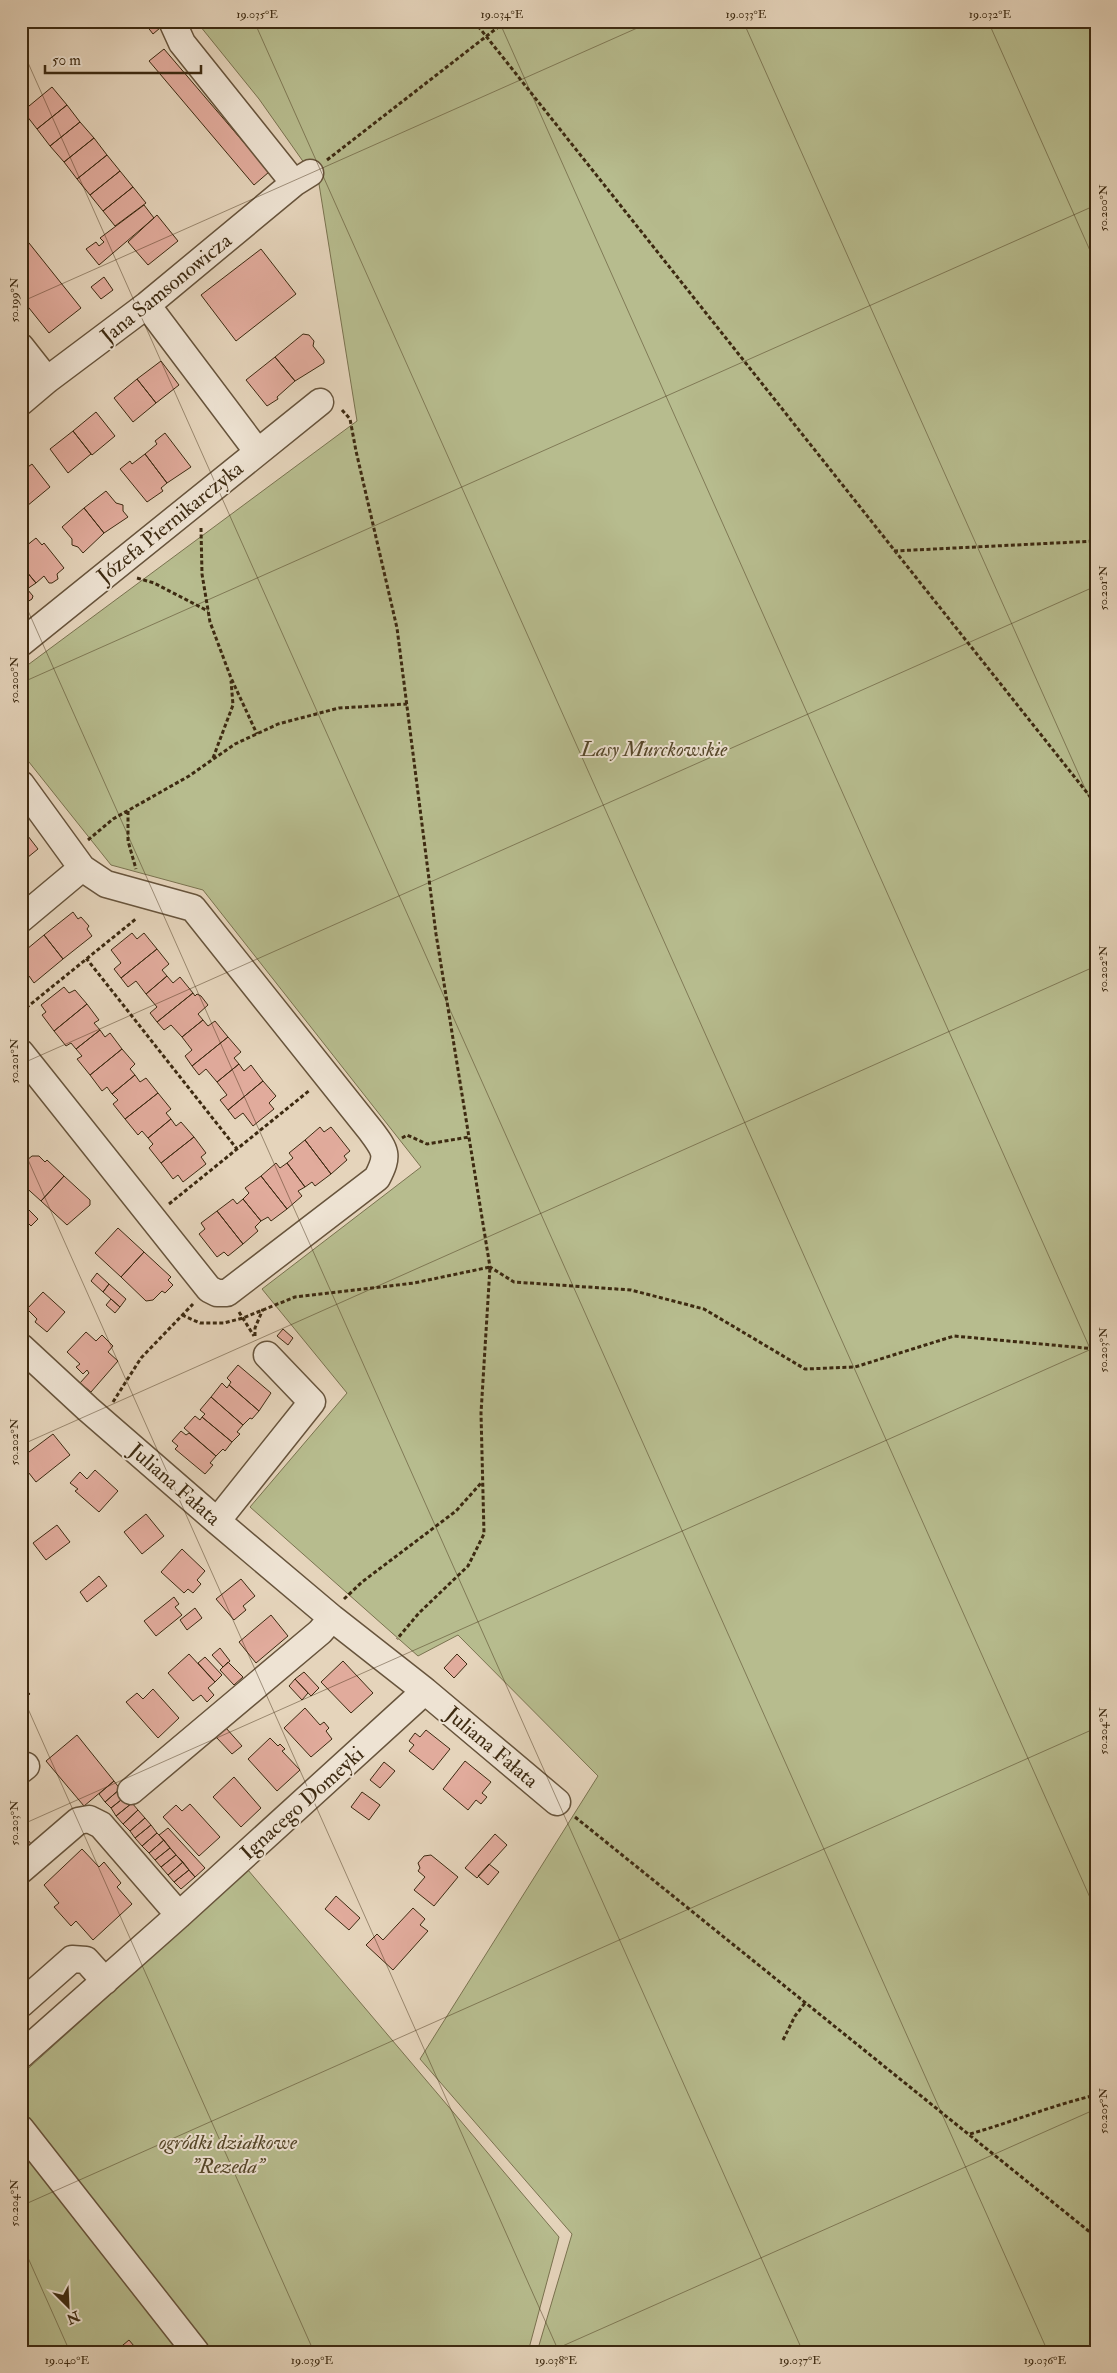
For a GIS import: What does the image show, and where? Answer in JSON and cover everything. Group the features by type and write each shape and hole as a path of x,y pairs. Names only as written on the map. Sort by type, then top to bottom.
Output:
{"street":[{"path":"172,21 182,43 302,178"},
{"name":"Jana Samsonowicza","path":"21,402 47,380 148,305 302,178"},
{"path":"148,305 257,451"},
{"path":"21,347 47,380"},
{"name":"Józefa Piernikarczyka","path":"21,643 320,402"},
{"path":"21,784 77,861 106,884 192,908 384,1148 386,1162 377,1178 218,1291 21,1053"},
{"path":"21,919 77,861"},
{"path":"217,1521 312,1402 261,1346"},
{"name":"Juliana Fałata","path":"21,1347 104,1423 217,1521 557,1802"},
{"path":"131,1791 320,1632 330,1616"},
{"name":"Ignacego Domeyki","path":"21,2056 425,1691"},
{"path":"21,1870 78,1821 90,1820 101,1825 179,1915"},
{"path":"21,2004 72,1959 86,1960 105,1981"},
{"path":"21,2129 196,2352"}],"path":[{"path":"474,21 1096,804"},
{"path":"302,178 506,21"},
{"path":"350,418 356,451 398,628 436,934 490,1267 482,1413 484,1534 468,1566 419,1613 382,1657"},
{"path":"203,495 202,574 210,622 231,678 257,734"},
{"path":"894,552 1096,541"},
{"path":"110,571 154,583 208,611"},
{"path":"213,760 233,705 231,678"},
{"path":"77,861 113,819 213,760 235,744 278,724 339,708 407,704"},
{"path":"21,1012 86,958 152,897 128,841 128,811"},
{"path":"86,958 238,1148"},
{"path":"166,1206 317,1085"},
{"path":"384,1148 407,1135 428,1144 469,1137"},
{"path":"182,1316 200,1323 224,1323 243,1318 295,1297 414,1283 490,1267 514,1282 631,1290 704,1309 805,1369 855,1367 954,1336 1096,1349"},
{"path":"104,1423 114,1400 141,1358 182,1316 218,1291 243,1318 261,1346"},
{"path":"261,1346 255,1328 263,1309"},
{"path":"330,1616 362,1582 456,1511 482,1482"},
{"path":"557,1802 1096,2237"},
{"path":"783,2040 795,2016 805,2002"},
{"path":"969,2134 1007,2124 1067,2102 1096,2095"}],"green space":[{"name":"Lasy Murckowskie","path":"196,21 1096,21 1096,2352 537,2352 572,2234 420,2059 598,1776 458,1635 418,1656 250,1507 347,1393 262,1289 421,1167 203,890 111,865 21,752 21,670 357,421 319,184 259,99"},
{"name":"ogródki działkowe \"Rezeda\"","path":"248,1870 559,2237 528,2352 21,2352 21,2075"}],"building":[{"path":"143,21 155,21 160,28 153,34"},
{"path":"164,49 269,172 254,185 149,61"},
{"path":"52,87 67,105 37,129 23,111"},
{"path":"67,105 80,122 50,146 37,129"},
{"path":"80,122 94,138 64,162 50,146"},
{"path":"94,138 107,155 77,179 64,162"},
{"path":"107,155 120,171 90,195 77,179"},
{"path":"120,171 133,187 103,211 90,195"},
{"path":"133,187 146,203 115,226 103,211"},
{"path":"144,205 154,218 99,265 86,249 96,242 99,246 104,242 100,238"},
{"path":"157,215 178,241 148,265 128,242"},
{"path":"21,233 81,308 49,333 21,298"},
{"path":"261,249 296,294 236,341 201,295"},
{"path":"104,277 113,290 101,299 91,287"},
{"path":"303,334 309,335 314,341 313,346 324,360 324,363 295,381 275,357"},
{"path":"275,357 295,381 277,397 278,399 267,406 246,380"},
{"path":"161,361 179,385 156,403 137,379"},
{"path":"137,379 156,403 133,422 114,398"},
{"path":"96,412 115,436 92,455 73,431"},
{"path":"73,431 91,454 68,473 50,449"},
{"path":"165,433 191,467 167,483 145,454 157,444 155,441"},
{"path":"145,454 167,483 161,488 163,491 147,502 120,469 130,461 132,464"},
{"path":"32,464 50,487 27,506 21,498 21,472"},
{"path":"106,491 116,503 123,505 123,511 128,517 104,533 84,508"},
{"path":"84,508 104,533 83,553 78,547 72,545 72,539 62,527"},
{"path":"36,538 42,545 44,543 64,568 57,574 58,579 52,583 49,583 44,576 36,583 21,565 21,550"},
{"path":"21,565 36,583 27,589 33,596 32,599 24,604 21,602"},
{"path":"21,827 38,849 22,862 21,861"},
{"path":"73,912 78,919 81,917 89,926 87,929 92,936 63,959 44,935"},
{"path":"132,933 137,939 144,933 157,949 121,978 114,969 121,963 111,950"},
{"path":"44,935 63,959 34,983 29,976 25,978 21,973 21,954"},
{"path":"157,949 169,964 162,970 167,976 146,994 136,981 128,987 121,978"},
{"path":"167,976 173,983 180,977 193,993 157,1022 150,1013 157,1007 146,994"},
{"path":"64,987 69,993 75,990 87,1004 54,1031 42,1015 46,1012 41,1005"},
{"path":"193,993 195,996 197,994 201,996 208,1005 198,1014 203,1020 182,1037 171,1025 164,1030 157,1022"},
{"path":"87,1004 99,1020 94,1023 100,1030 76,1049 71,1043 66,1046 54,1031"},
{"path":"203,1020 208,1026 215,1021 228,1037 192,1066 185,1056 192,1050 182,1037"},
{"path":"100,1030 105,1037 110,1033 122,1049 90,1075 77,1059 82,1056 76,1049"},
{"path":"228,1037 241,1052 234,1058 239,1064 217,1082 206,1069 199,1075 192,1066"},
{"path":"122,1049 135,1064 130,1069 135,1075 112,1094 107,1087 102,1091 90,1075"},
{"path":"239,1064 244,1071 251,1065 263,1081 228,1110 220,1100 227,1095 217,1082"},
{"path":"135,1075 140,1082 146,1078 158,1093 125,1119 113,1104 118,1100 112,1094"},
{"path":"263,1081 276,1096 269,1103 274,1109 253,1126 243,1113 235,1119 228,1110"},
{"path":"158,1093 171,1109 166,1113 171,1119 148,1138 142,1131 138,1135 125,1119"},
{"path":"171,1119 176,1126 181,1122 194,1137 161,1163 149,1148 153,1144 148,1138"},
{"path":"320,1127 324,1132 331,1127 350,1151 344,1156 347,1160 331,1174 305,1140"},
{"path":"194,1137 206,1153 201,1157 206,1164 183,1182 178,1175 173,1179 161,1163"},
{"path":"305,1140 331,1174 315,1186 312,1182 305,1187 287,1163 293,1158 289,1153"},
{"path":"32,1156 39,1156 45,1162 47,1160 64,1176 41,1201 21,1183 21,1165"},
{"path":"276,1163 280,1168 287,1163 305,1187 298,1191 302,1196 287,1209 261,1176"},
{"path":"64,1176 90,1200 90,1205 67,1225 41,1201"},
{"path":"261,1176 287,1209 271,1221 268,1217 261,1221 243,1199 249,1193 245,1188"},
{"path":"233,1199 237,1204 243,1199 261,1221 255,1227 258,1231 243,1244 217,1211"},
{"path":"27,1208 38,1219 31,1226 21,1216"},
{"path":"217,1211 243,1244 228,1256 224,1252 217,1257 199,1234 205,1229 201,1223"},
{"path":"118,1228 144,1252 121,1277 95,1253"},
{"path":"144,1252 171,1277 168,1280 173,1285 165,1293 162,1291 153,1300 146,1301 121,1277"},
{"path":"97,1273 109,1284 103,1292 91,1281"},
{"path":"109,1284 126,1299 120,1307 103,1292"},
{"path":"43,1292 65,1312 47,1332 35,1322 37,1319 27,1309"},
{"path":"111,1299 120,1307 115,1313 106,1305"},
{"path":"283,1329 293,1338 288,1345 277,1336"},
{"path":"86,1332 96,1341 102,1335 113,1346 108,1352 118,1361 91,1392 80,1383 89,1373 87,1370 83,1374 76,1367 80,1364 67,1352"},
{"path":"238,1365 271,1393 259,1411 229,1385 231,1382 227,1378"},
{"path":"222,1383 227,1388 229,1385 259,1411 243,1425 211,1397"},
{"path":"211,1397 243,1425 237,1432 240,1434 232,1442 202,1417 205,1414 200,1410"},
{"path":"195,1416 200,1420 202,1417 232,1442 225,1451 223,1449 216,1456 184,1428"},
{"path":"181,1431 186,1435 189,1433 216,1456 210,1463 213,1465 205,1474 175,1449 178,1446 172,1441"},
{"path":"53,1434 70,1455 36,1482 21,1463 21,1458"},
{"path":"95,1470 118,1491 99,1512 75,1491 78,1489 70,1483 80,1472 87,1479"},
{"path":"146,1514 164,1536 142,1554 124,1532"},
{"path":"57,1525 70,1542 46,1560 33,1543"},
{"path":"182,1549 205,1571 197,1580 201,1584 193,1593 188,1589 184,1593 161,1572"},
{"path":"99,1576 107,1586 87,1602 80,1592"},
{"path":"241,1579 255,1596 243,1606 246,1610 234,1620 216,1599"},
{"path":"174,1597 179,1604 175,1607 182,1615 156,1636 144,1621"},
{"path":"195,1608 202,1618 187,1630 180,1620"},
{"path":"271,1615 288,1636 256,1663 239,1642"},
{"path":"220,1648 230,1661 223,1667 212,1655"},
{"path":"189,1654 215,1682 208,1688 214,1695 207,1702 201,1695 193,1701 168,1673"},
{"path":"457,1654 467,1664 454,1678 444,1668"},
{"path":"205,1657 222,1675 215,1682 198,1663"},
{"path":"343,1661 373,1693 351,1713 321,1682"},
{"path":"228,1662 243,1677 234,1685 220,1670"},
{"path":"304,1672 319,1688 311,1696 295,1679"},
{"path":"295,1679 308,1693 302,1700 289,1686"},
{"path":"21,1684 30,1694 21,1701"},
{"path":"153,1689 179,1718 158,1738 126,1702 137,1693 143,1699"},
{"path":"305,1708 320,1725 324,1722 329,1728 326,1731 332,1739 311,1757 284,1728"},
{"path":"226,1728 242,1746 232,1754 216,1737"},
{"path":"426,1730 450,1749 433,1770 409,1751 414,1745 409,1741 415,1733 420,1737"},
{"path":"77,1735 114,1781 84,1806 46,1761"},
{"path":"270,1738 278,1746 280,1744 285,1749 282,1751 300,1770 277,1791 248,1759"},
{"path":"465,1761 491,1782 482,1793 487,1797 481,1804 476,1800 468,1810 443,1789"},
{"path":"384,1762 395,1771 380,1788 370,1780"},
{"path":"234,1777 261,1808 241,1827 213,1797"},
{"path":"114,1781 120,1789 105,1802 99,1794"},
{"path":"120,1789 126,1796 111,1808 105,1802"},
{"path":"362,1792 380,1805 369,1820 351,1807"},
{"path":"126,1796 132,1803 116,1816 111,1808"},
{"path":"132,1803 138,1810 123,1824 116,1816"},
{"path":"190,1804 220,1837 199,1856 163,1817 176,1805 182,1811"},
{"path":"138,1810 145,1818 130,1831 123,1824"},
{"path":"145,1818 151,1825 135,1838 130,1831"},
{"path":"151,1825 157,1833 142,1846 135,1838"},
{"path":"168,1828 205,1868 195,1877 159,1835"},
{"path":"21,1832 33,1846 21,1856"},
{"path":"157,1833 164,1840 149,1853 142,1846"},
{"path":"495,1834 507,1845 477,1878 465,1868"},
{"path":"164,1840 170,1848 155,1860 149,1853"},
{"path":"170,1848 176,1855 161,1867 155,1860"},
{"path":"82,1849 99,1867 104,1862 121,1883 117,1887 132,1904 93,1940 76,1921 71,1926 54,1907 59,1903 44,1885"},
{"path":"176,1855 183,1862 168,1875 161,1867"},
{"path":"431,1855 458,1877 434,1906 414,1890 425,1877 418,1871 420,1868 418,1863 424,1856"},
{"path":"183,1862 189,1870 174,1882 168,1875"},
{"path":"489,1864 499,1872 488,1885 478,1876"},
{"path":"189,1870 195,1877 181,1889 174,1882"},
{"path":"336,1896 360,1918 349,1930 325,1909"},
{"path":"413,1908 425,1919 420,1925 428,1931 393,1970 366,1945 377,1934 383,1940"},
{"path":"129,2340 139,2352 112,2352 117,2350"}]}
